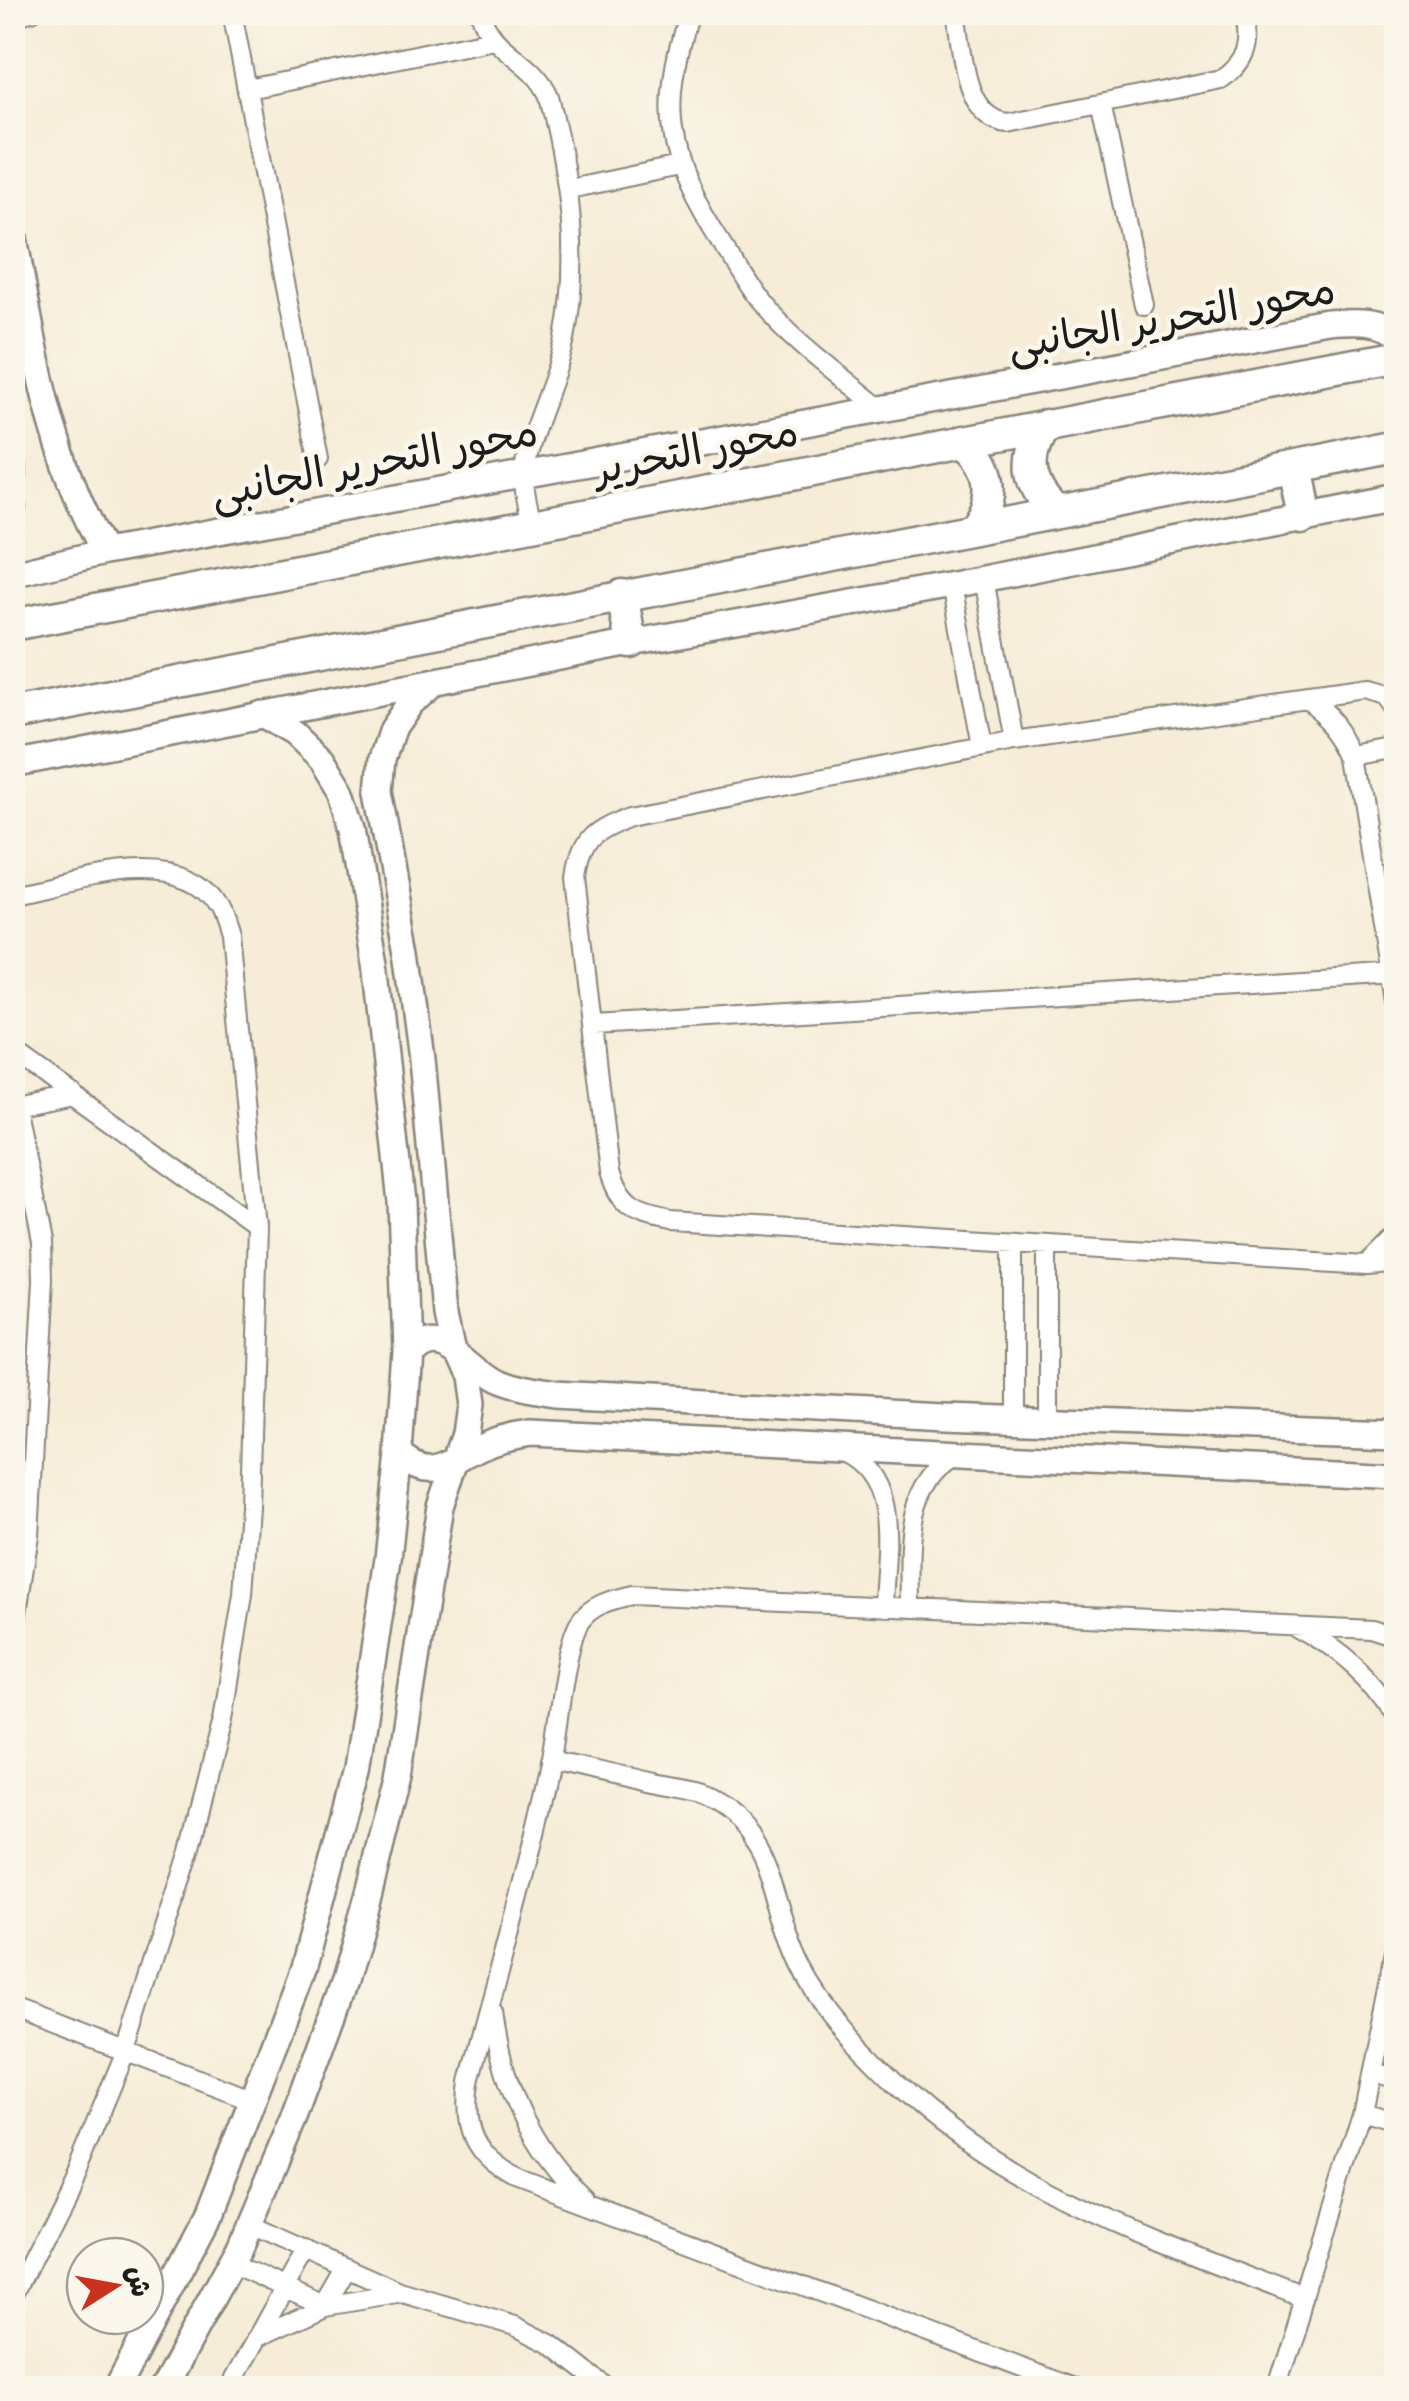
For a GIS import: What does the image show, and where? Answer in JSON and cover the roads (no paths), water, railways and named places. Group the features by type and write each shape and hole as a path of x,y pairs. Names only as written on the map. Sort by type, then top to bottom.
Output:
{"main road":[{"name":"محور التحرير","path":"12,625 1396,359"},
{"path":"1046,425 1030,455 1030,472 1035,488 1057,513"},
{"path":"963,441 986,465 990,481 985,514 974,528"},
{"path":"12,714 1396,448"},
{"path":"1293,468 1303,515"},
{"path":"622,595 631,644"}],"street":[{"path":"12,16 32,12"},
{"path":"232,12 318,460"},
{"path":"480,12 493,39 532,69 549,96 570,189 574,228 564,345 524,474 532,524"},
{"path":"956,12 974,102 988,118 1008,123 1221,79 1236,69 1245,56 1249,39 1245,12"},
{"path":"689,13 674,70 671,102 679,166 694,200 760,301 814,354 880,408"},
{"path":"248,89 493,39"},
{"path":"1101,104 1144,306"},
{"path":"570,189 679,166"},
{"path":"12,228 51,425 73,491 104,552"},
{"name":"محور التحرير الجانبى","path":"12,574 104,552 1330,326 1361,323 1396,340"},
{"path":"12,469 12,509"},
{"path":"12,764 1390,501"},
{"path":"984,579 1014,740"},
{"path":"952,585 982,747"},
{"path":"163,2388 250,2225 332,2016 369,1893 398,1776 434,1538 466,1434 469,1405 465,1376 453,1350 438,1268 422,1059 379,791 382,759 392,729 410,702 434,682"},
{"path":"1396,709 1387,698 1366,691 1014,740 630,816 600,827 579,849 575,877 609,1172 616,1196 638,1215 670,1222 1014,1244 1367,1264 1396,1261"},
{"path":"1309,700 1338,723 1356,756 1395,975 1396,1002"},
{"path":"117,2388 208,2215 303,1968 356,1768 388,1559 399,1453 406,1352 399,1185 375,962 352,828 342,792 322,760 295,733 263,714"},
{"path":"1356,756 1396,750"},
{"path":"352,828 386,822"},
{"path":"12,895 132,872 164,871 195,882 218,906 229,936 257,1227 249,1506 243,1594 226,1702 190,1851 126,2051 76,2172 12,2298"},
{"path":"594,1025 1395,975"},
{"path":"12,1050 257,1227"},
{"path":"12,1645 29,1535 43,1280 42,1243 13,1106 73,1094"},
{"path":"1367,1264 1396,1235"},
{"path":"1013,1418 1014,1244"},
{"path":"1047,1246 1047,1420"},
{"path":"406,1352 417,1343 446,1342 472,1368 497,1382 559,1395 1047,1420 1396,1432"},
{"path":"399,1453 420,1467 432,1469 444,1467 506,1436 530,1433 1396,1476"},
{"path":"836,1448 866,1466 883,1496 883,1607"},
{"path":"910,1608 910,1536 918,1497 932,1472 956,1455"},
{"path":"1076,2388 517,2178 496,2166 480,2150 470,2128 467,2106 552,1760 572,1642 580,1622 594,1608 612,1599 632,1596 1371,1629 1396,1637"},
{"path":"1294,1625 1346,1658 1396,1718"},
{"path":"552,1760 697,1792 742,1820 758,1841 772,1876 783,1926 803,1972 832,2014 901,2088 975,2148 1050,2195 1103,2220 1305,2299"},
{"path":"1277,2388 1362,2114 1396,1946"},
{"path":"491,1999 502,2066 520,2114 546,2157 593,2207"},
{"path":"12,2008 254,2100"},
{"path":"1372,2074 1396,2081"},
{"path":"1362,2114 1396,2124"},
{"path":"250,2225 402,2293 515,2326 551,2344 608,2388"},
{"path":"229,2388 306,2249"},
{"path":"231,2263 325,2306"},
{"path":"325,2306 348,2268"},
{"path":"260,2336 325,2306 402,2293"}]}
